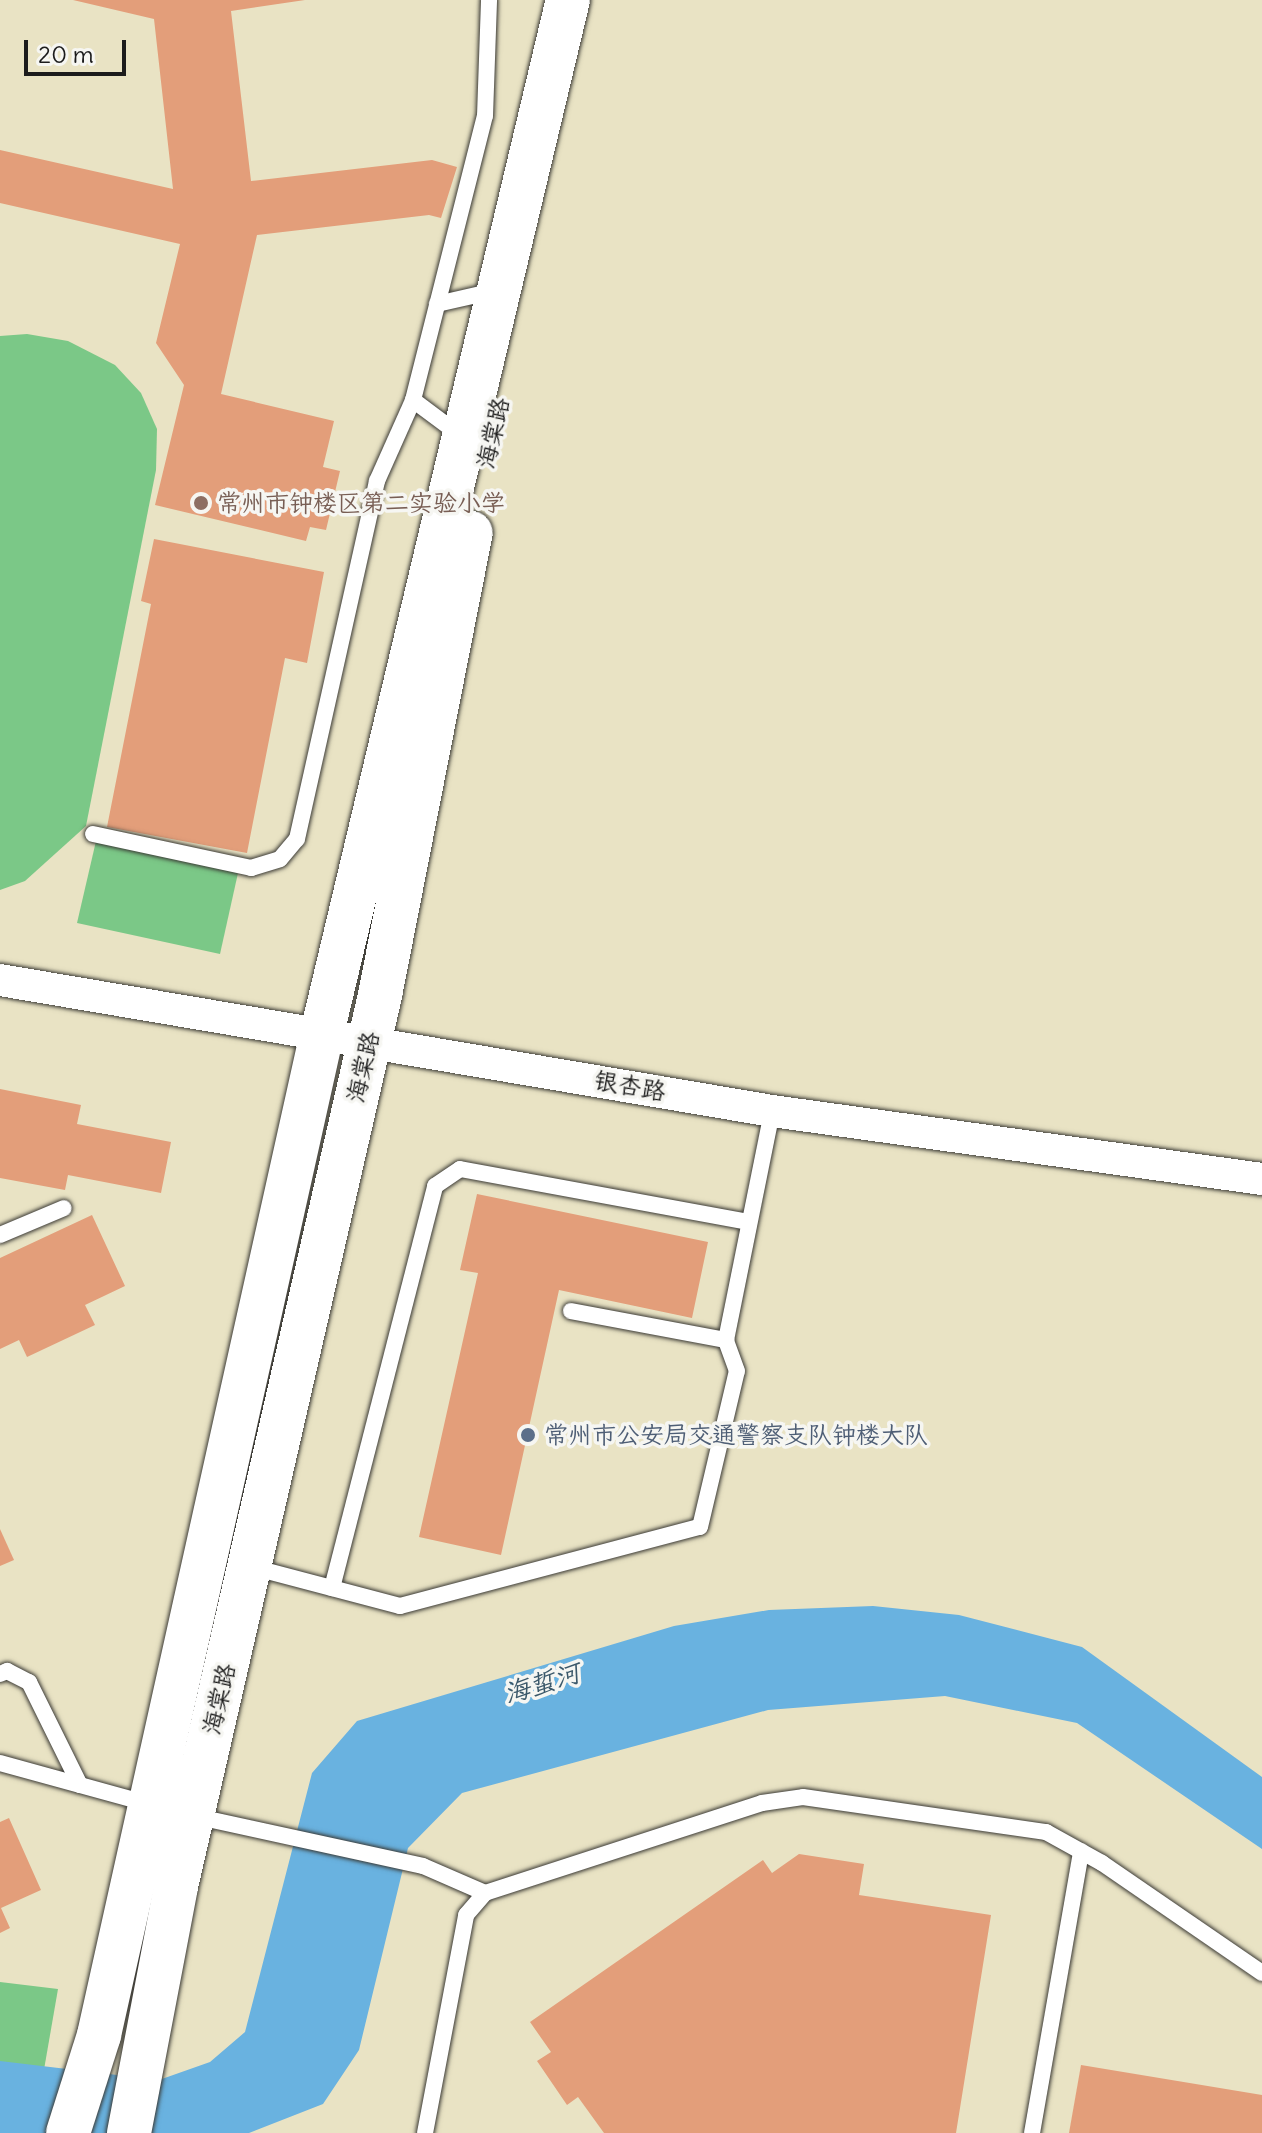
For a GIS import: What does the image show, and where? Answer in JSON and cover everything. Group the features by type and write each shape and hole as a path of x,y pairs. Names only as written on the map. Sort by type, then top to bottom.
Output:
{"street":[{"name":"海棠路","path":"129,2133 141,2068 172,1810 322,1033 568,0"},
{"name":"海棠路","path":"68,2133 250,1566 434,740 463,567 591,0"},
{"name":"银杏路","path":"0,980 369,1040 772,1111 1262,1179"}],"lane":[{"path":"93,834 251,868 280,859 297,839 377,481 413,400 485,116 489,0"},
{"path":"437,304 500,290"},
{"path":"413,400 465,438"},
{"path":"250,1566 400,1606 700,1527 737,1371 726,1340 772,1111"},
{"path":"332,1588 435,1186 460,1169 749,1222"},
{"path":"0,1235 64,1208"},
{"path":"571,1311 726,1340"},
{"path":"0,1674 7,1671 29,1682 80,1785"},
{"path":"0,1763 277,1837 423,1866 485,1893"},
{"path":"425,2133 466,1915 485,1893 762,1803 803,1797 1046,1832 1081,1851 1262,1973"},
{"path":"1032,2133 1081,1851"}],"green space":[{"path":"27,334 68,341 115,365 141,393 157,429 156,470 86,826 25,881 0,890 0,336"},
{"path":"96,841 238,873 220,954 77,923"},
{"path":"0,1982 58,1989 33,2133 0,2133"}],"water":[{"name":"海蜇河","path":"873,1606 959,1615 1082,1647 1262,1777 1262,1849 1077,1723 945,1696 768,1710 462,1793 408,1848 359,2050 323,2104 249,2133 0,2133 0,2061 159,2080 210,2062 245,2032 312,1773 357,1721 674,1626 769,1610"}],"building":[{"path":"73,0 305,0 231,11 251,181 432,160 457,167 441,218 429,215 257,235 221,394 334,421 323,467 340,471 326,530 310,527 306,541 155,505 184,385 156,343 180,244 0,203 0,150 173,189 154,19"},
{"path":"154,539 324,572 307,663 285,658 247,853 107,827 151,604 141,601"},
{"path":"0,1089 81,1105 77,1124 171,1142 161,1193 68,1175 65,1190 0,1178"},
{"path":"477,1194 708,1242 692,1318 559,1290 501,1555 419,1537 478,1273 460,1270"},
{"path":"92,1215 125,1286 85,1305 95,1325 27,1357 19,1340 0,1349 0,1258"},
{"path":"0,1529 14,1560 0,1566"},
{"path":"9,1818 41,1890 1,1908 10,1928 0,1933 0,1822"},
{"path":"799,1854 864,1864 859,1895 991,1915 956,2133 604,2133 578,2097 567,2105 537,2061 551,2052 530,2022 763,1860 772,1873"},
{"path":"1081,2065 1262,2095 1262,2133 1069,2133"}],"place":[{"name":"常州市钟楼区第二实验小学","path":"201,503"},
{"name":"常州市公安局交通警察支队钟楼大队","path":"528,1435"}]}
